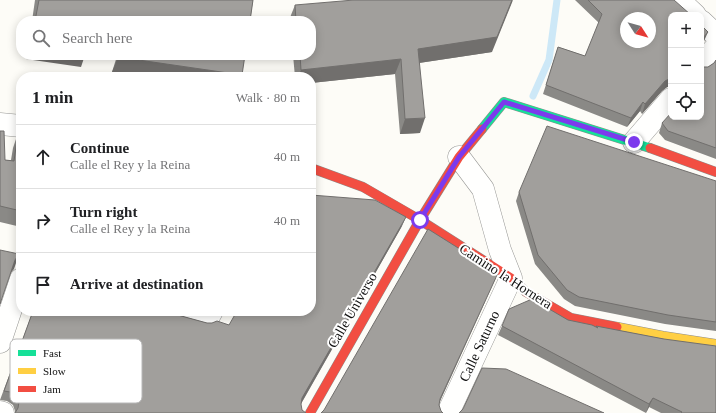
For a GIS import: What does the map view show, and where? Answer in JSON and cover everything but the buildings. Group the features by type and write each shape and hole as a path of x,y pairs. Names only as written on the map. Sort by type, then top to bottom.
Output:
{"street":[{"path":"679,0 692,12"},
{"path":"704,24 716,35"},
{"path":"704,61 716,47"},
{"name":"Calle Universo","path":"310,413 420,220 459,157 504,102 634,142"},
{"path":"668,102 634,142 716,172"},
{"path":"0,124 16,126"},
{"path":"459,157 483,189 500,250 511,278"},
{"name":"Camino la Hornera","path":"316,170 363,187 420,220 511,278 526,292 571,318 663,336 716,344"},
{"name":"Calle Saturno","path":"448,413 511,278"},
{"path":"0,342 16,294"},
{"path":"193,316 207,320 209,316"}],"waterway":[{"path":"533,96 549,60 557,0"}],"traffic: fast":[{"path":"482,129 504,102 650,148"}],"traffic: slow":[{"path":"617,327 716,344"}],"traffic: jam":[{"path":"310,413 420,220 459,157 482,129"},
{"path":"650,148 716,172"},
{"path":"316,170 363,187 420,220 511,278 526,292 571,318 617,327"}],"route":[{"path":"420,220 459,157 504,102 634,142"}]}
